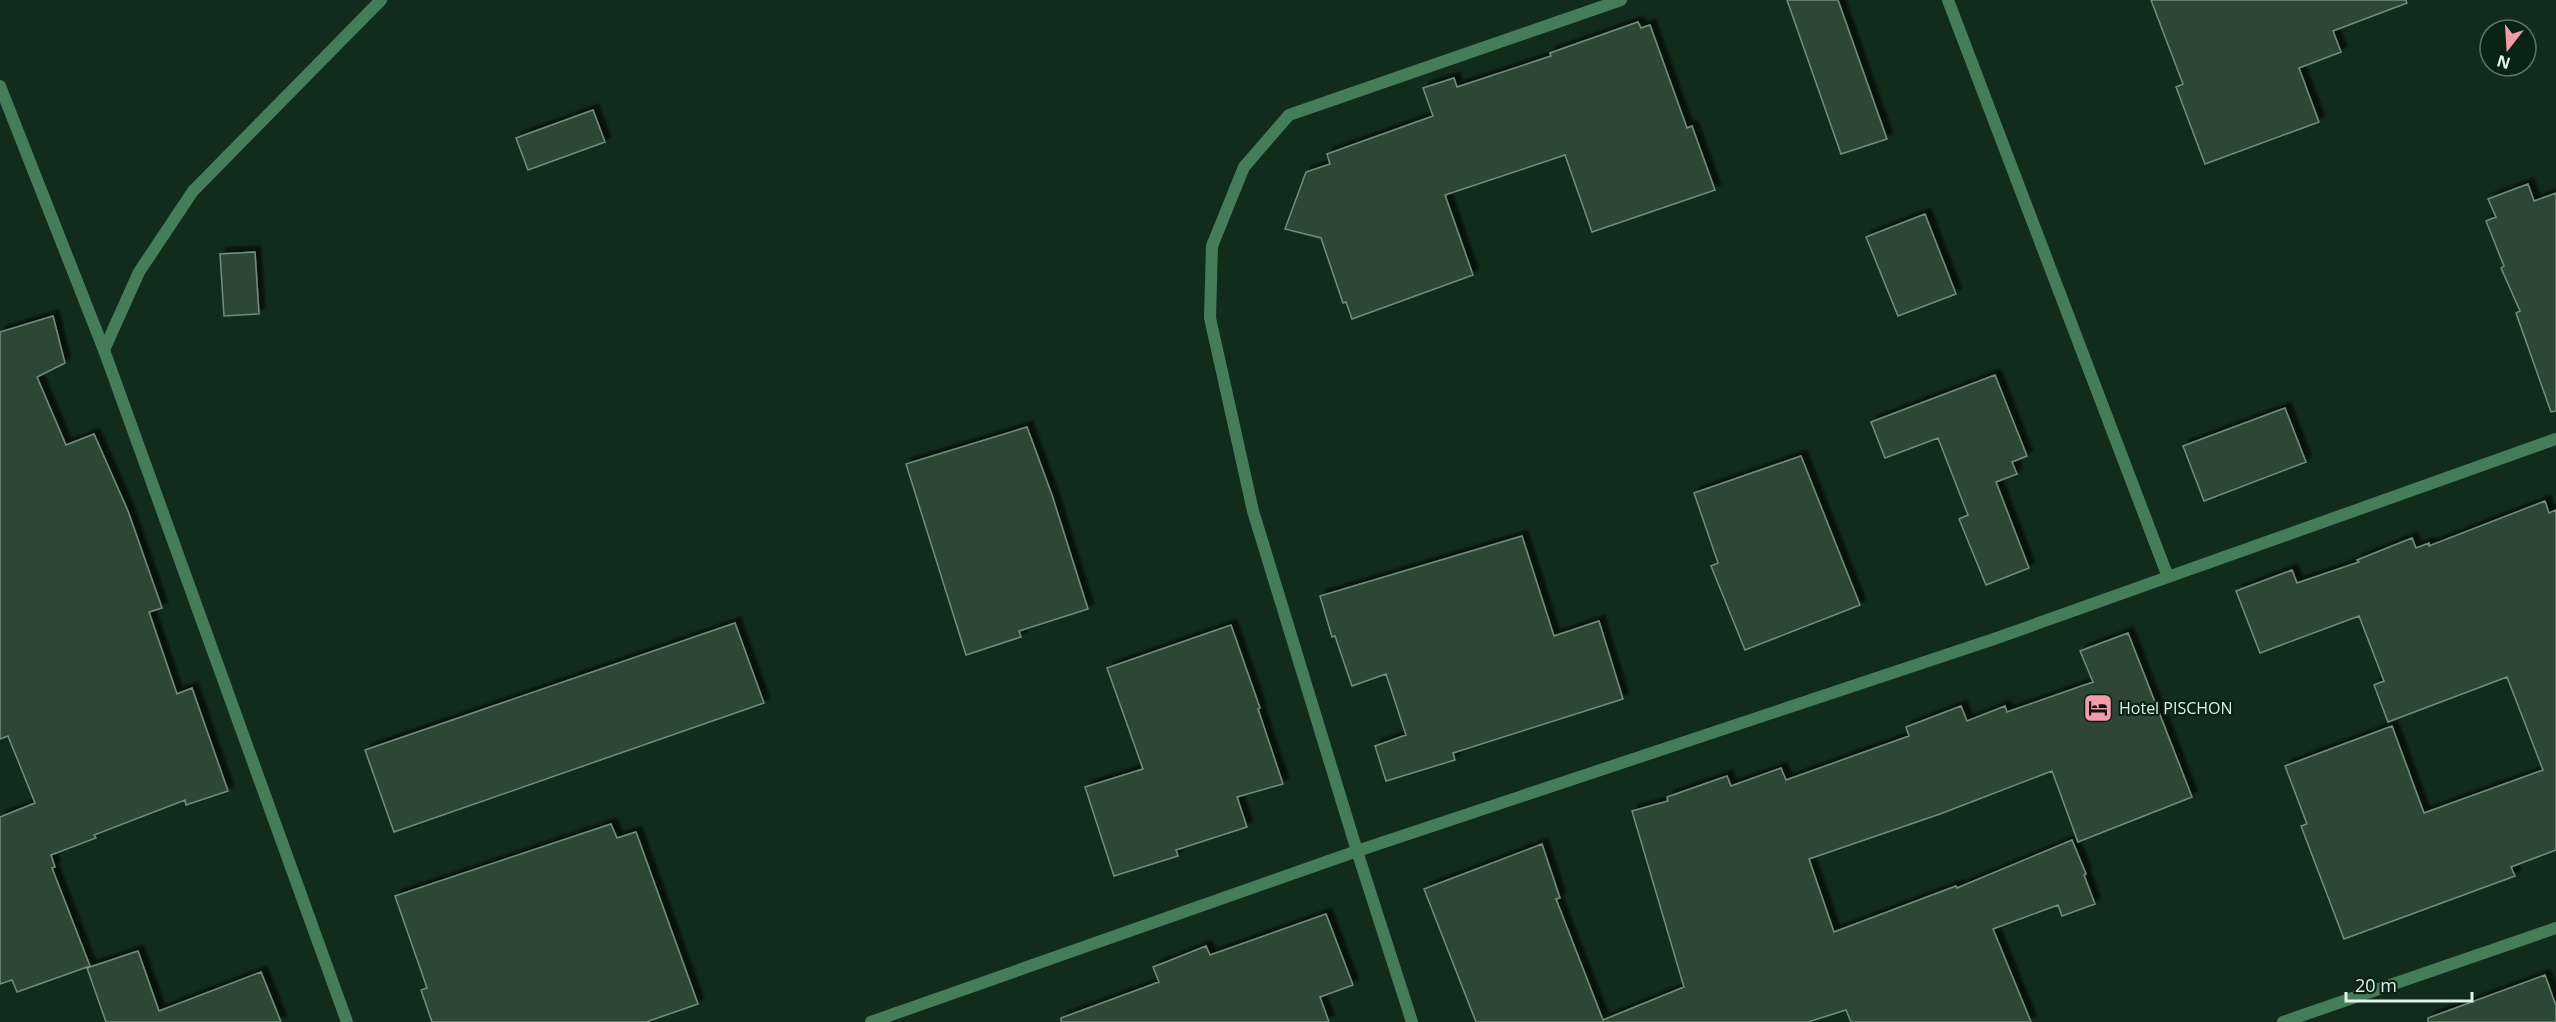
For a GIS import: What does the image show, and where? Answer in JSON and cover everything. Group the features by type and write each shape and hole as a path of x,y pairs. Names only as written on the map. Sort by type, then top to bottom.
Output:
{"street":[{"path":"104,350 139,272 193,191 381,0"},
{"path":"1412,1022 1357,851 1254,511 1210,318 1212,246 1244,167 1289,115 1621,0"},
{"path":"1948,0 2168,577"},
{"path":"0,86 104,350 347,1022"},
{"path":"871,1022 1357,851 1983,643 2556,439"},
{"path":"2283,1022 2299,1019 2556,928"}],"building":[{"path":"1787,0 1838,0 1887,139 1841,154"},
{"path":"2151,0 2406,0 2407,3 2333,31 2341,52 2299,68 2319,122 2205,164 2176,87 2183,84"},
{"path":"1638,22 1641,28 1650,25 1687,128 1692,126 1715,190 1592,232 1565,155 1445,195 1473,275 1352,319 1346,302 1343,303 1321,238 1285,229 1306,172 1330,164 1327,154 1433,116 1423,88 1454,78 1457,87 1551,56 1550,53"},
{"path":"593,110 605,142 528,170 516,138"},
{"path":"2528,184 2534,201 2556,193 2556,411 2551,412 2516,313 2520,311 2501,268 2504,266 2486,221 2496,217 2488,199"},
{"path":"1925,214 1956,294 1898,316 1866,237"},
{"path":"255,252 259,314 224,316 220,254"},
{"path":"53,316 65,363 37,377 66,445 94,434 128,511 162,608 149,612 177,694 192,688 228,791 186,805 185,800 94,835 96,838 51,855 55,867 52,868 90,966 17,992 12,980 0,984 0,817 35,803 8,736 0,739 0,332"},
{"path":"1995,375 2027,456 2012,462 2017,474 1996,482 2029,568 1986,585 1959,519 1968,515 1938,438 1885,458 1871,422"},
{"path":"2285,408 2306,462 2204,501 2183,446"},
{"path":"1027,427 1052,495 1088,609 1019,631 1021,637 966,655 906,464"},
{"path":"1801,456 1860,605 1745,650 1711,566 1718,563 1694,493"},
{"path":"2545,501 2549,513 2556,510 2556,850 2511,867 2515,876 2344,939 2301,826 2307,824 2285,766 2392,726 2424,813 2543,770 2507,677 2388,722 2374,685 2384,681 2359,616 2260,653 2236,591 2292,570 2297,583 2359,562 2357,560 2412,538 2416,548 2429,543 2429,546"},
{"path":"1522,536 1554,636 1599,621 1623,699 1453,753 1455,760 1386,781 1375,746 1406,735 1386,674 1352,686 1335,636 1332,637 1320,596"},
{"path":"735,623 764,703 394,832 365,750"},
{"path":"1231,625 1283,784 1237,797 1247,827 1176,850 1178,856 1114,876 1085,787 1143,769 1107,668"},
{"path":"2128,633 2192,797 2078,842 2052,771 1940,814 1809,859 1834,932 1956,886 1957,888 2072,840 2095,904 2062,916 2058,905 1993,929 2031,1022 1851,1022 1846,1010 1808,1022 1476,1022 1424,889 1542,844 1560,898 1556,899 1603,1020 1684,987 1632,811 1668,801 1667,797 1727,776 1731,786 1781,768 1786,780 1909,736 1906,727 1961,706 1967,721 2005,706 2007,712 2093,682 2080,651"},
{"path":"611,824 617,838 636,832 698,1004 646,1022 432,1022 421,990 427,988 395,896"},
{"path":"1326,914 1353,985 1320,997 1329,1022 1061,1022 1061,1018 1159,982 1153,967 1206,946 1210,955"},
{"path":"138,951 159,1011 261,972 281,1022 106,1022 87,968"},
{"path":"2545,975 2556,1006 2556,1022 2428,1022 2428,1018"}],"place":[{"name":"Hotel PISCHON","path":"2098,708"}]}
